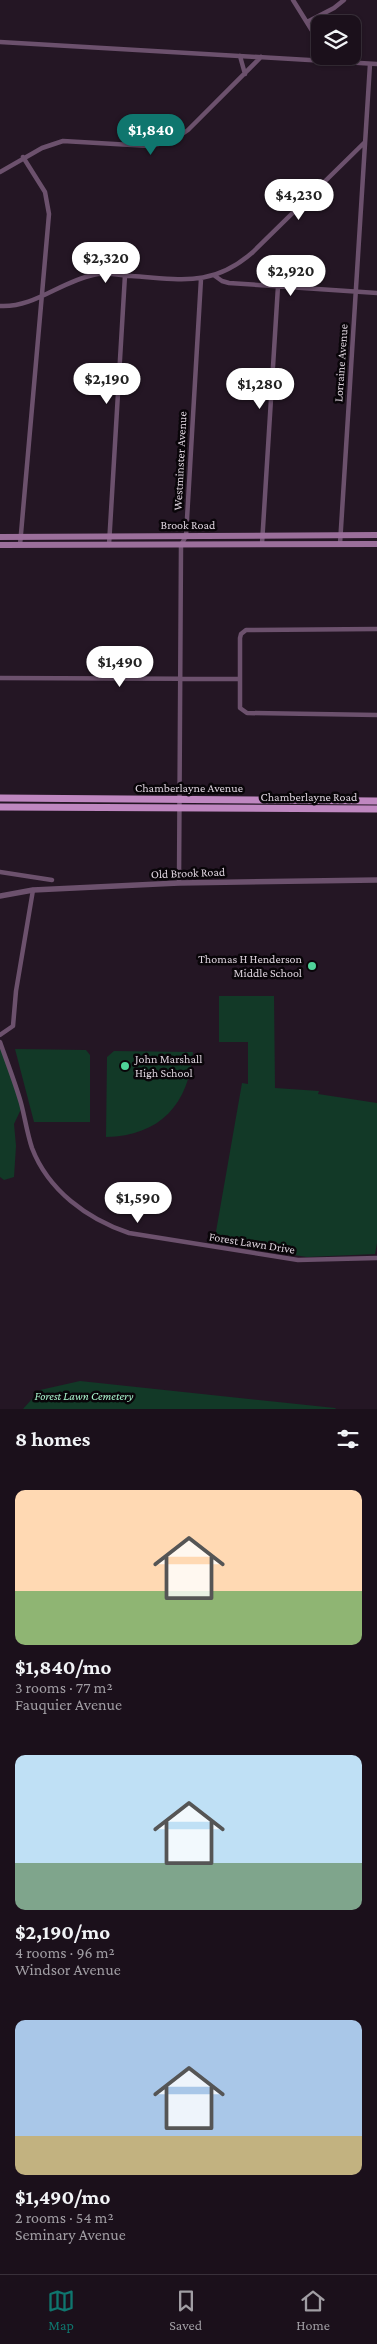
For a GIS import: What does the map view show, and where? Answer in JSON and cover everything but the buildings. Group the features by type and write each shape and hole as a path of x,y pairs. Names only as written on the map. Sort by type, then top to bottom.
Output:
{"main road":[{"name":"Brook Road","path":"0,537 377,535"},
{"name":"Brook Road","path":"0,545 377,544"},
{"name":"Chamberlayne Avenue","path":"0,798 377,801"},
{"name":"Chamberlayne Road","path":"0,808 377,809"}],"street":[{"path":"293,0 311,29"},
{"path":"307,22 334,8 344,0"},
{"path":"0,42 261,58 311,59"},
{"path":"240,56 245,74"},
{"path":"0,172 23,157 42,148 63,142 149,146 172,141 188,130 261,58"},
{"path":"361,63 377,64"},
{"name":"Lorraine Avenue","path":"340,544 370,64"},
{"path":"0,306 17,306 42,297 68,283 93,275 202,279 215,276 236,266 253,252 365,142"},
{"path":"20,545 49,214 45,192 23,157"},
{"path":"109,545 125,275"},
{"path":"215,276 225,282 377,293"},
{"name":"Westminster Avenue","path":"179,883 181,545 186,536 202,279"},
{"path":"262,544 278,286"},
{"path":"377,629 246,630 240,638 240,705 242,711 247,713 377,715"},
{"path":"0,678 240,679"},
{"path":"0,872 52,880"},
{"name":"Old Brook Road","path":"0,896 33,890 179,883 377,880"},
{"path":"0,1036 13,1026 16,991 33,890"},
{"name":"Forest Lawn Drive","path":"0,1042 20,1102 32,1147 42,1169 69,1200 111,1227 129,1232 298,1260 377,1258"}],"green space":[{"path":"219,996 274,996 275,1088 319,1091 318,1094 377,1103 377,1243 375,1254 307,1257 214,1243 242,1083 248,1084 248,1042 219,1042"},
{"path":"0,1042 22,1107 14,1124 16,1146 14,1177 4,1180 0,1177"},
{"path":"15,1049 86,1050 90,1055 90,1122 34,1122"},
{"path":"114,1051 193,1052 185,1087 178,1101 168,1114 142,1131 106,1137 107,1057"},
{"name":"Forest Lawn Cemetery","path":"80,1381 336,1409 23,1409 40,1390"}],"place":[{"name":"Thomas H Henderson Middle School","path":"312,966"},
{"name":"John Marshall High School","path":"125,1066"}]}
